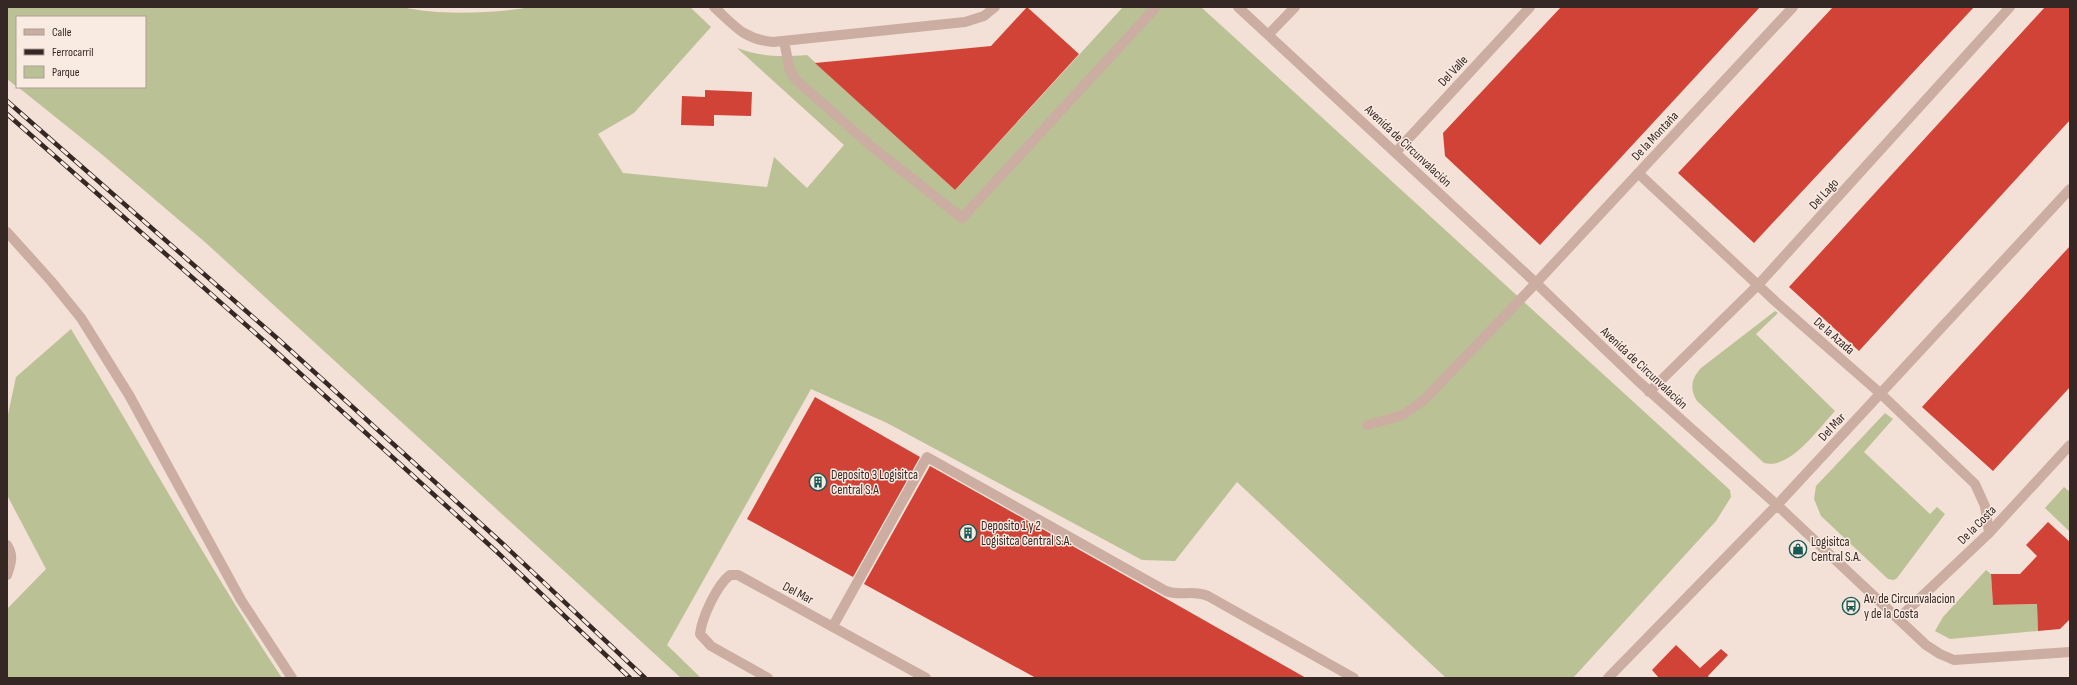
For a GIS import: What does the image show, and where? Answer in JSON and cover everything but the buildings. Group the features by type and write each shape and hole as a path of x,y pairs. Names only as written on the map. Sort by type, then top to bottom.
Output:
{"street":[{"path":"714,7 744,34 757,40 784,41 965,22 984,16 995,7"},
{"path":"784,41 790,71 796,80 871,146 962,218 1156,7"},
{"name":"Avenida de Circunvalación","path":"1238,7 1536,283 1649,392 1777,505 1926,645 1940,654 1954,660 2070,652"},
{"path":"1268,35 1295,7"},
{"name":"Del Valle","path":"1396,152 1530,7"},
{"name":"De la Montaña","path":"1366,425 1403,415 1424,400 1536,283 1793,7"},
{"name":"Del Lago","path":"1649,392 1758,285 2010,7"},
{"name":"De la Azada","path":"1638,173 1758,285 1881,394 1974,484 1984,506 1989,532"},
{"name":"Del Mar","path":"1608,678 1777,505 2070,189"},
{"path":"7,232 51,280 81,318 128,395 240,600 292,678"},
{"name":"De la Costa","path":"1898,619 1989,532 2070,445"},
{"path":"833,626 927,457 1166,591 1174,594 1194,592 1208,596 1354,678"},
{"path":"7,545 11,551 12,563 7,575"},
{"name":"Del Mar","path":"768,678 711,646 700,634 701,623 723,580 730,575 738,575 926,678"}],"green space":[{"path":"7,7 403,7 433,12 467,13 531,7 690,7 711,27 634,113 598,134 623,173 767,187 774,157 807,188 844,145 737,48 772,56 807,55 955,190 1123,7 1201,7 1730,490 1731,497 1716,521 1573,678 1446,678 1237,482 1175,561 1142,560 887,423 811,389 667,645 701,678 681,678 206,243 99,152 19,88 146,88 146,16 16,16 16,86 7,79"},
{"path":"1775,311 1778,313 1756,334 1835,411 1803,446 1784,460 1774,464 1764,463 1697,401 1692,387 1695,376 1701,368"},
{"path":"71,329 201,549 282,678 7,678 7,609 46,569 7,495 7,419 16,377"},
{"path":"1885,413 1893,419 1864,452 1930,514 1937,507 1945,514 1894,580 1888,579 1821,516 1814,499 1816,486"},
{"path":"2064,487 2070,492 2070,532 2045,508"},
{"path":"1986,570 1991,574 1993,605 2037,604 2038,631 1950,639 1935,631 1943,617"}],"railway":[{"path":"7,101 278,339 503,544 645,678"},
{"path":"7,114 271,347 496,551 630,678"}],"place":[{"name":"Deposito 3 Logisitca Central S.A","path":"818,482"},
{"name":"Deposito 1 y 2 Logisitca Central S.A.","path":"968,533"},
{"name":"Logisitca Central S.A.","path":"1798,549"},
{"name":"Av. de Circunvalacion y de la Costa","path":"1851,606"}]}
